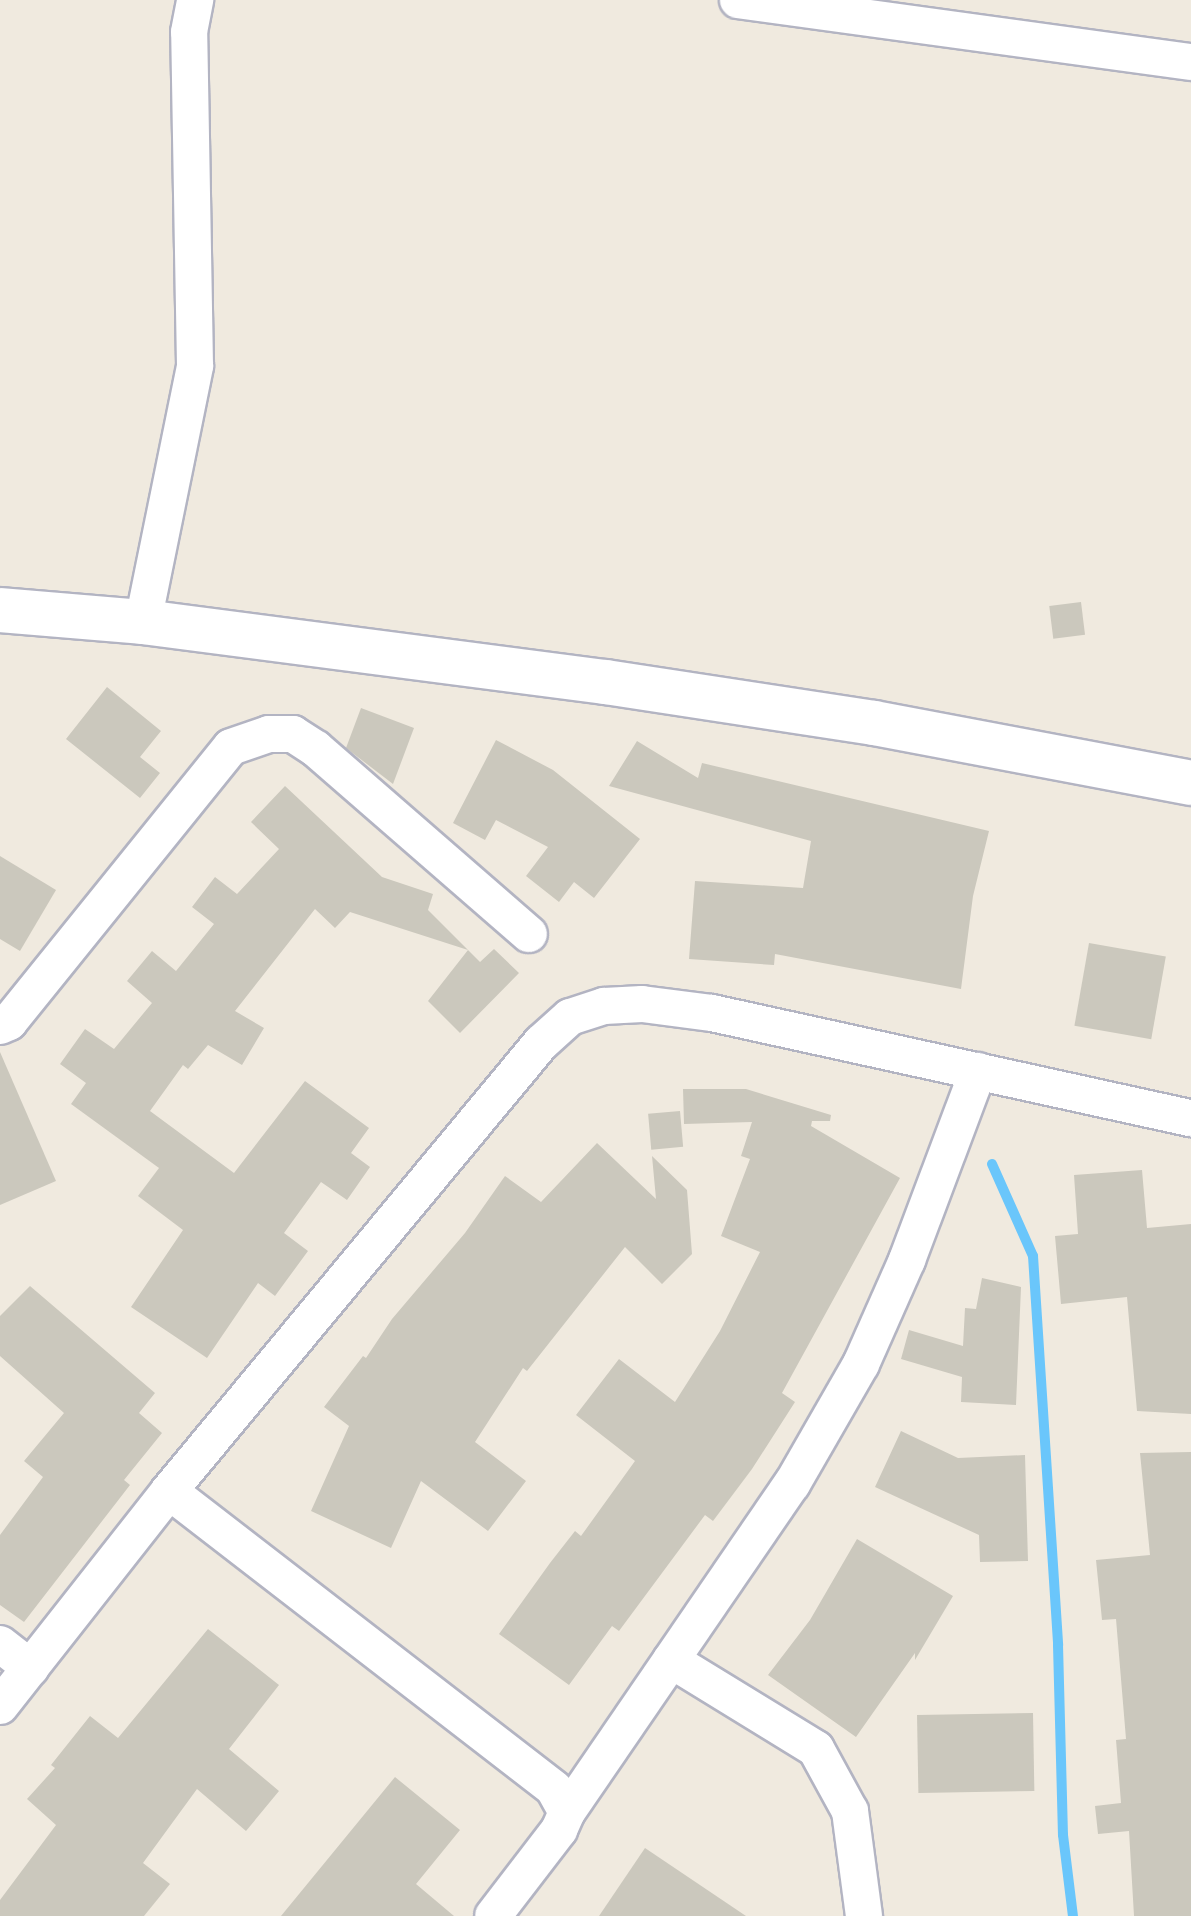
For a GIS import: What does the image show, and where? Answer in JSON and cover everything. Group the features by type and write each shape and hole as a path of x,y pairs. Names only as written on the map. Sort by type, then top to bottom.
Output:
{"street":[{"path":"143,622 195,366 189,32 195,0"},
{"path":"738,0 1191,62"},
{"path":"0,610 143,622 858,720 1191,783"},
{"path":"0,1026 9,1022 231,747 269,734 293,734 316,749 529,934"},
{"path":"0,1706 169,1491 541,1043 570,1017 604,1006 642,1004 712,1013 1191,1118"},
{"path":"493,1916 559,1830 567,1812 792,1484 861,1364 907,1260 978,1071"},
{"path":"169,1491 554,1789 567,1812"},
{"path":"0,1644 31,1668"},
{"path":"671,1660 816,1749 850,1811 864,1916"}],"building":[{"path":"1081,602 1085,635 1053,639 1049,606"},
{"path":"107,687 161,731 140,757 160,773 140,798 66,739"},
{"path":"361,708 414,728 393,784 346,748"},
{"path":"496,740 553,770 640,839 594,898 574,882 559,902 526,876 548,847 496,820 485,840 453,823"},
{"path":"637,741 698,778 702,763 989,831 973,896 961,989 775,954 774,965 689,959 695,881 803,888 811,841 609,786"},
{"path":"285,786 382,877 433,894 428,910 468,950 350,912 335,928 315,909 235,1011 264,1028 242,1065 208,1045 188,1069 183,1065 150,1111 234,1173 305,1081 369,1128 351,1153 370,1167 347,1200 321,1182 284,1233 308,1251 275,1296 258,1283 207,1358 131,1307 183,1230 138,1196 159,1168 71,1104 86,1083 60,1064 85,1029 114,1049 152,1003 127,981 152,951 176,971 214,924 192,907 215,877 237,894 279,849 251,822"},
{"path":"0,856 56,890 20,951 0,939"},
{"path":"1089,943 1166,957 1151,1039 1074,1026"},
{"path":"494,949 519,973 460,1033 428,1001 468,950 480,962"},
{"path":"0,1052 56,1181 0,1205"},
{"path":"683,1089 746,1089 831,1115 830,1121 812,1121 811,1126 900,1178 782,1393 795,1402 752,1469 713,1521 705,1515 619,1631 612,1626 569,1685 499,1634 575,1531 581,1536 635,1461 576,1415 619,1359 675,1402 720,1331 760,1252 721,1236 750,1159 741,1156 752,1122 684,1124"},
{"path":"680,1111 683,1147 651,1150 648,1114"},
{"path":"597,1143 656,1199 652,1156 687,1190 692,1254 662,1284 625,1247 527,1371 523,1368 475,1442 526,1481 488,1531 421,1481 391,1548 311,1511 349,1426 324,1407 363,1356 366,1358 392,1319 465,1233 505,1176 541,1202"},
{"path":"1142,1170 1147,1228 1191,1224 1191,1414 1137,1411 1127,1297 1061,1304 1055,1236 1078,1234 1074,1175"},
{"path":"982,1278 1021,1287 1016,1405 961,1402 962,1377 901,1359 909,1330 963,1346 965,1308 976,1309"},
{"path":"30,1286 155,1393 139,1413 162,1433 124,1480 130,1485 24,1622 0,1605 0,1535 43,1477 24,1461 64,1413 0,1356 0,1316"},
{"path":"901,1431 958,1458 1025,1455 1028,1561 980,1562 979,1535 875,1487"},
{"path":"1191,1452 1191,1916 1134,1916 1129,1831 1098,1834 1095,1806 1121,1803 1116,1740 1126,1739 1116,1619 1102,1620 1096,1560 1150,1555 1140,1453"},
{"path":"857,1539 953,1596 915,1660 915,1653 856,1737 768,1675 810,1620"},
{"path":"208,1629 279,1685 229,1749 279,1791 246,1831 197,1789 143,1863 170,1884 144,1916 0,1916 0,1900 56,1825 27,1799 55,1768 51,1765 90,1716 118,1738"},
{"path":"1033,1713 1034,1791 918,1793 917,1715"},
{"path":"395,1777 460,1830 416,1884 454,1916 281,1916"},
{"path":"645,1848 746,1916 599,1916"}],"waterway":[{"path":"992,1164 1033,1256 1058,1645 1063,1835 1073,1916"}]}
